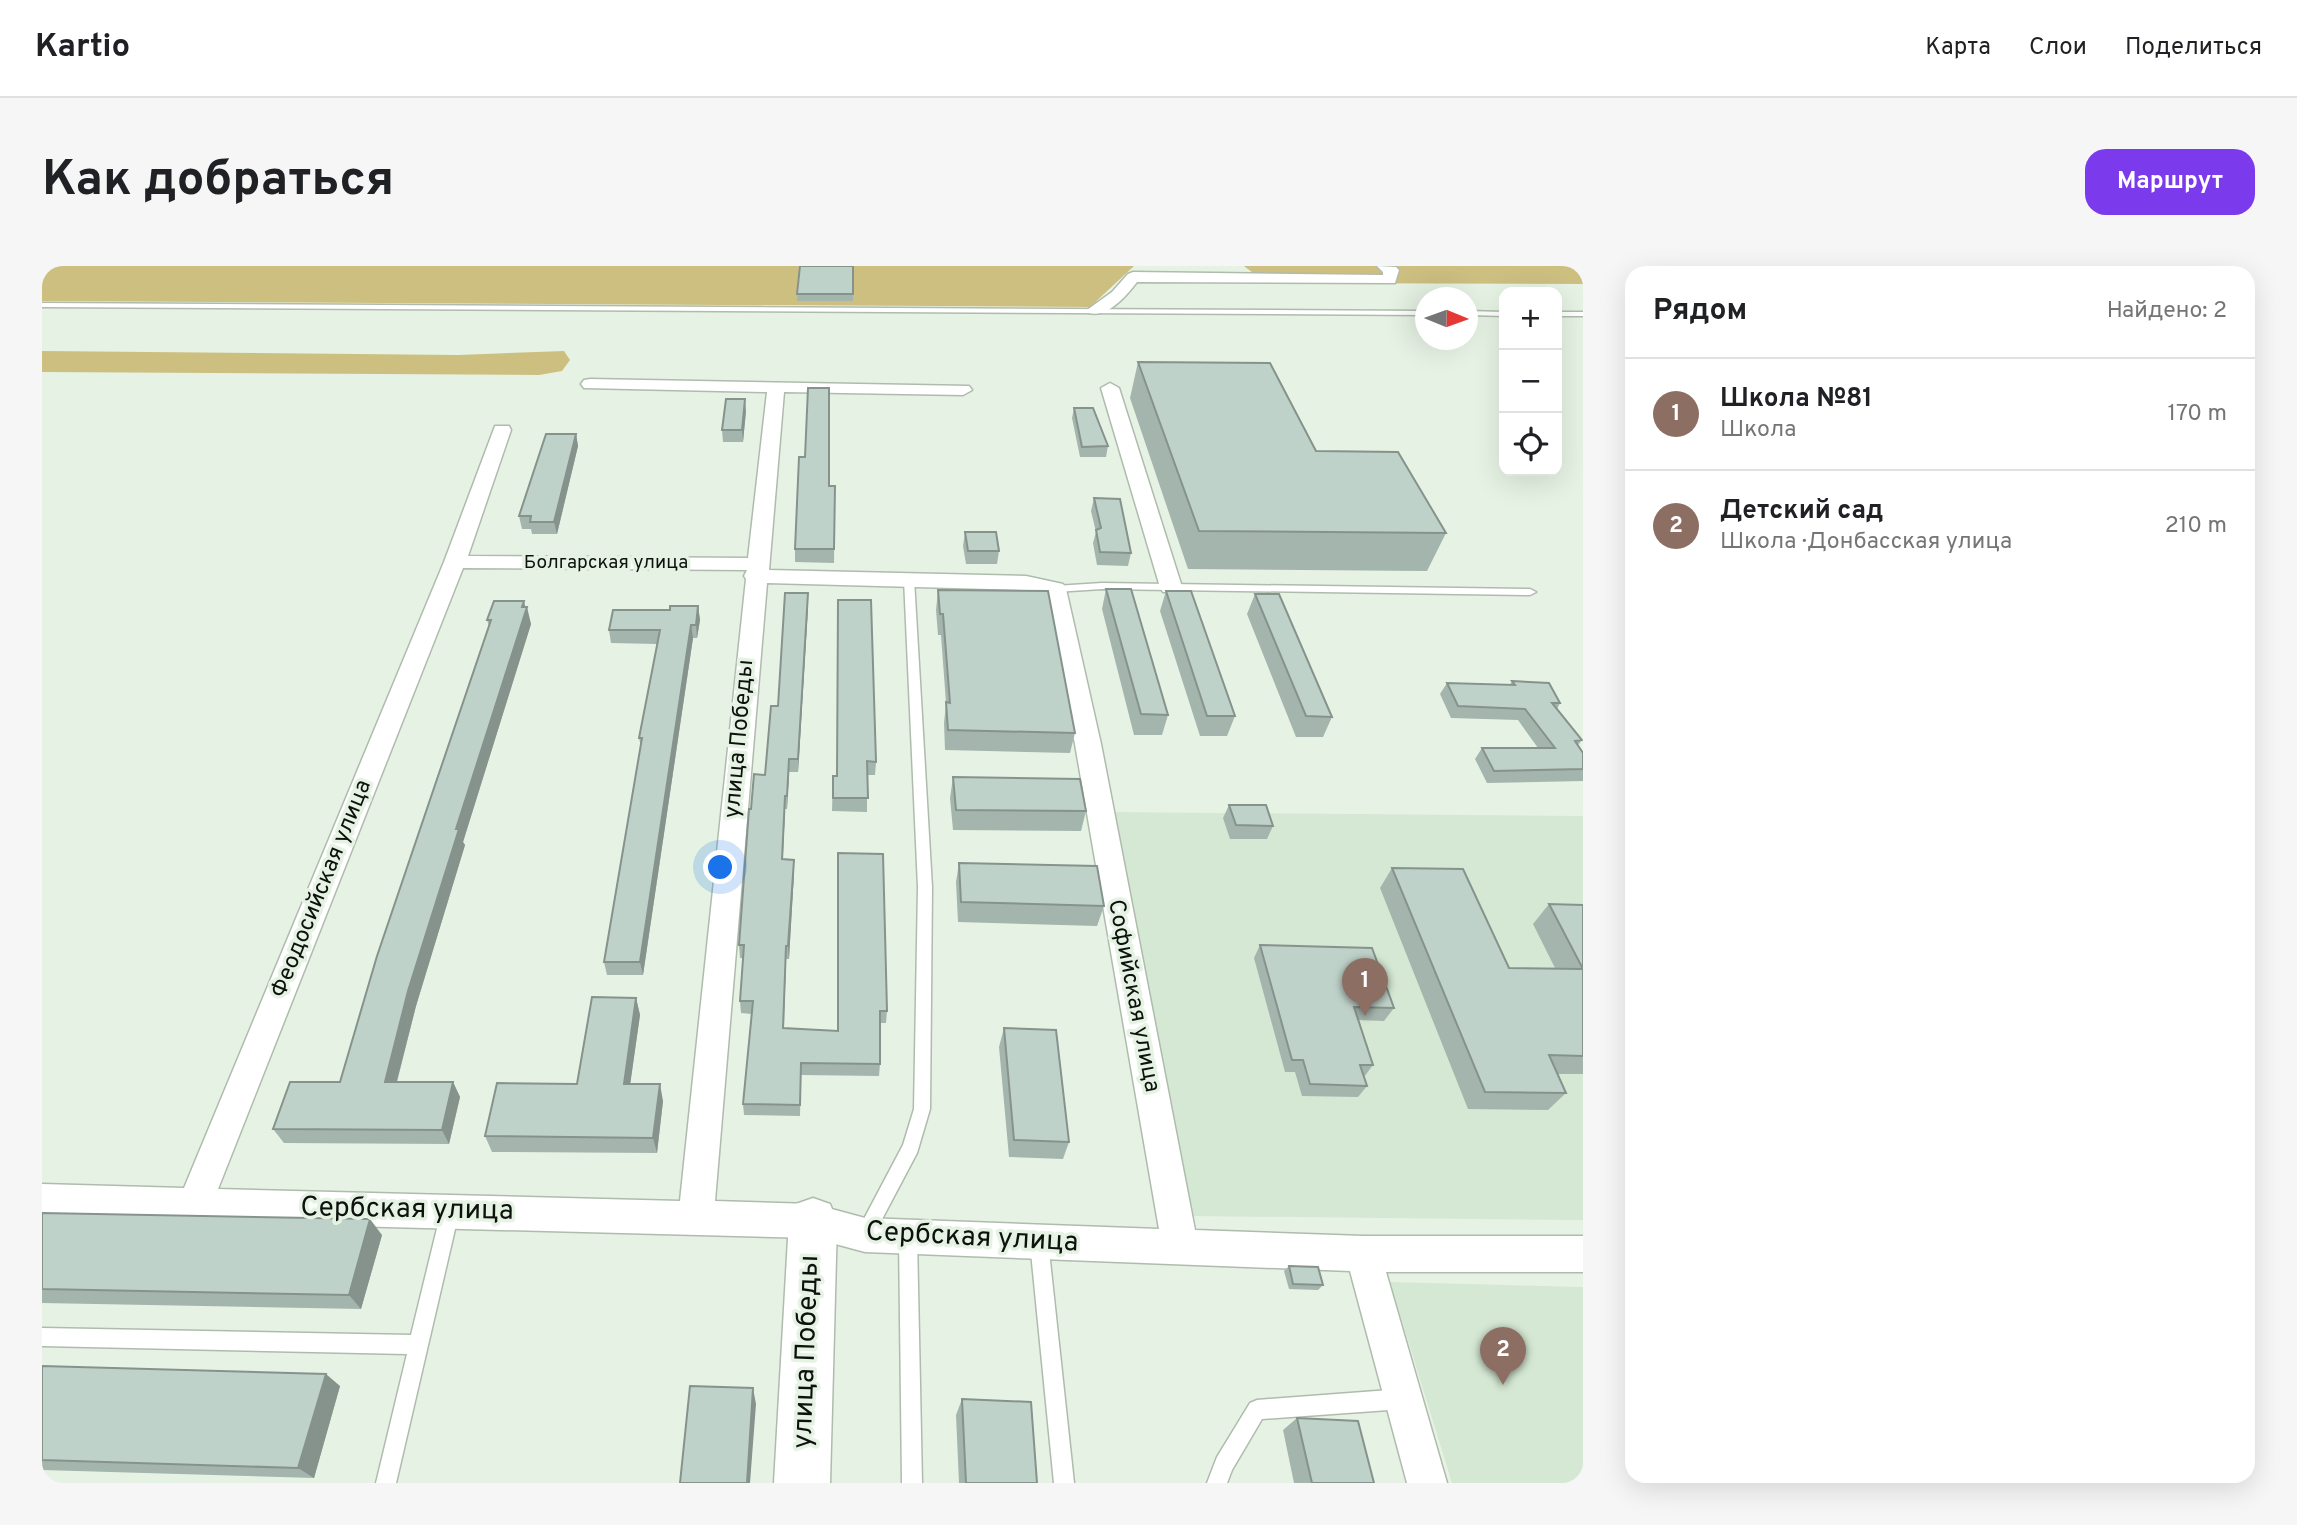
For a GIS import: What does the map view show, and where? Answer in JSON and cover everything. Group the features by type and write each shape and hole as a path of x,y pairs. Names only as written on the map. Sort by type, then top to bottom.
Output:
{"street":[{"path":"1095,310 1118,295 1133,276 1390,280 1391,270 1385,266"},
{"path":"590,384 963,390"},
{"name":"улица Победы","path":"696,1218 756,570 776,387"},
{"path":"1110,388 1171,587"},
{"name":"Феодосийская улица","path":"194,1205 455,562 502,430"},
{"name":"Болгарская улица","path":"455,562 756,570 1026,583 1055,589"},
{"name":"Софийская улица","path":"1055,589 1088,744 1180,1247"},
{"path":"42,1201 194,1205"},
{"name":"Сербская улица","path":"194,1205 813,1221 865,1235 1363,1254 1583,1254"},
{"name":"улица Победы","path":"802,1483 813,1221"},
{"path":"1363,1254 1427,1483"}],"lane":[{"path":"42,305 1415,313"},
{"path":"1478,313 1499,314"},
{"path":"1562,314 1583,314"},
{"path":"865,1235 911,1147 922,1109 925,887 909,579"},
{"path":"1055,589 1171,587 1530,592"},
{"path":"386,1483 450,1212"},
{"path":"908,1237 912,1483"},
{"path":"1039,1242 1064,1483"},
{"path":"42,1337 419,1345"},
{"path":"1217,1483 1224,1464 1257,1410 1404,1399"}],"shaded area":[{"path":"42,266 1134,266 1090,307 42,301"},
{"path":"1244,266 1583,266 1583,284 1266,283"},
{"path":"42,351 458,355 564,351 570,360 562,371 539,375 42,372"},
{"path":"1109,812 1583,816 1583,1220 1183,1216"},
{"path":"1390,1282 1583,1287 1583,1483 1452,1483"}],"building":[{"path":"800,266 853,266 853,294 797,294"},
{"path":"1138,362 1270,363 1316,451 1398,452 1446,533 1199,531"},
{"path":"808,388 829,388 829,486 835,486 834,549 795,549 799,457 805,457"},
{"path":"726,399 745,399 742,430 722,430"},
{"path":"1074,408 1093,408 1108,446 1082,447"},
{"path":"546,434 576,434 554,522 530,522 531,516 519,516"},
{"path":"1094,498 1120,499 1131,553 1100,552 1096,530 1101,528"},
{"path":"965,532 996,532 999,551 968,551"},
{"path":"1106,589 1131,589 1168,715 1141,714"},
{"path":"938,590 1048,591 1075,733 948,730 946,702 950,703 943,614 940,614"},
{"path":"1166,591 1191,591 1235,716 1207,716"},
{"path":"785,593 808,593 798,759 789,759 785,796 782,859 794,860 786,946 783,1028 838,1031 838,853 883,854 887,1011 880,1011 880,1064 801,1063 800,1105 743,1104 753,1001 740,1001 744,945 739,945 749,809 754,774 765,775 771,706 778,706"},
{"path":"1255,594 1279,594 1332,717 1306,716"},
{"path":"838,600 871,600 876,762 867,761 868,798 833,798 833,776 837,776"},
{"path":"494,601 524,601 522,607 527,607 456,829 459,829 408,991 385,1082 453,1082 442,1130 273,1129 290,1082 340,1082 377,956 491,620 487,620"},
{"path":"670,606 698,606 696,625 691,625 640,962 604,962 642,738 639,738 660,630 609,630 613,610 670,610"},
{"path":"1512,681 1549,683 1560,703 1552,703 1582,740 1575,741 1583,753 1583,769 1494,771 1482,748 1555,748 1525,709 1458,706 1447,683 1515,685"},
{"path":"953,777 1080,779 1086,811 956,810"},
{"path":"1229,805 1266,805 1273,826 1236,825"},
{"path":"959,863 1097,866 1104,906 961,902"},
{"path":"1392,868 1463,869 1509,968 1583,969 1583,1056 1549,1055 1566,1093 1485,1092"},
{"path":"1549,904 1583,905 1583,969"},
{"path":"1260,945 1372,948 1394,1008 1354,1007 1373,1065 1360,1065 1367,1086 1310,1084 1303,1060 1292,1060"},
{"path":"592,997 636,998 624,1084 660,1084 653,1138 485,1136 497,1083 577,1084"},
{"path":"1004,1028 1056,1030 1069,1142 1014,1140"},
{"path":"42,1213 370,1219 349,1295 42,1289"},
{"path":"1289,1266 1318,1267 1323,1285 1293,1284"},
{"path":"42,1366 326,1374 298,1468 42,1460"},
{"path":"690,1386 753,1388 747,1483 680,1483"},
{"path":"962,1399 1031,1402 1037,1483 966,1483"},
{"path":"1297,1418 1358,1421 1374,1483 1312,1483"}],"place":[{"name":"Школа №81","path":"1365,1016"},
{"name":"Детский сад","path":"1503,1385"}]}
